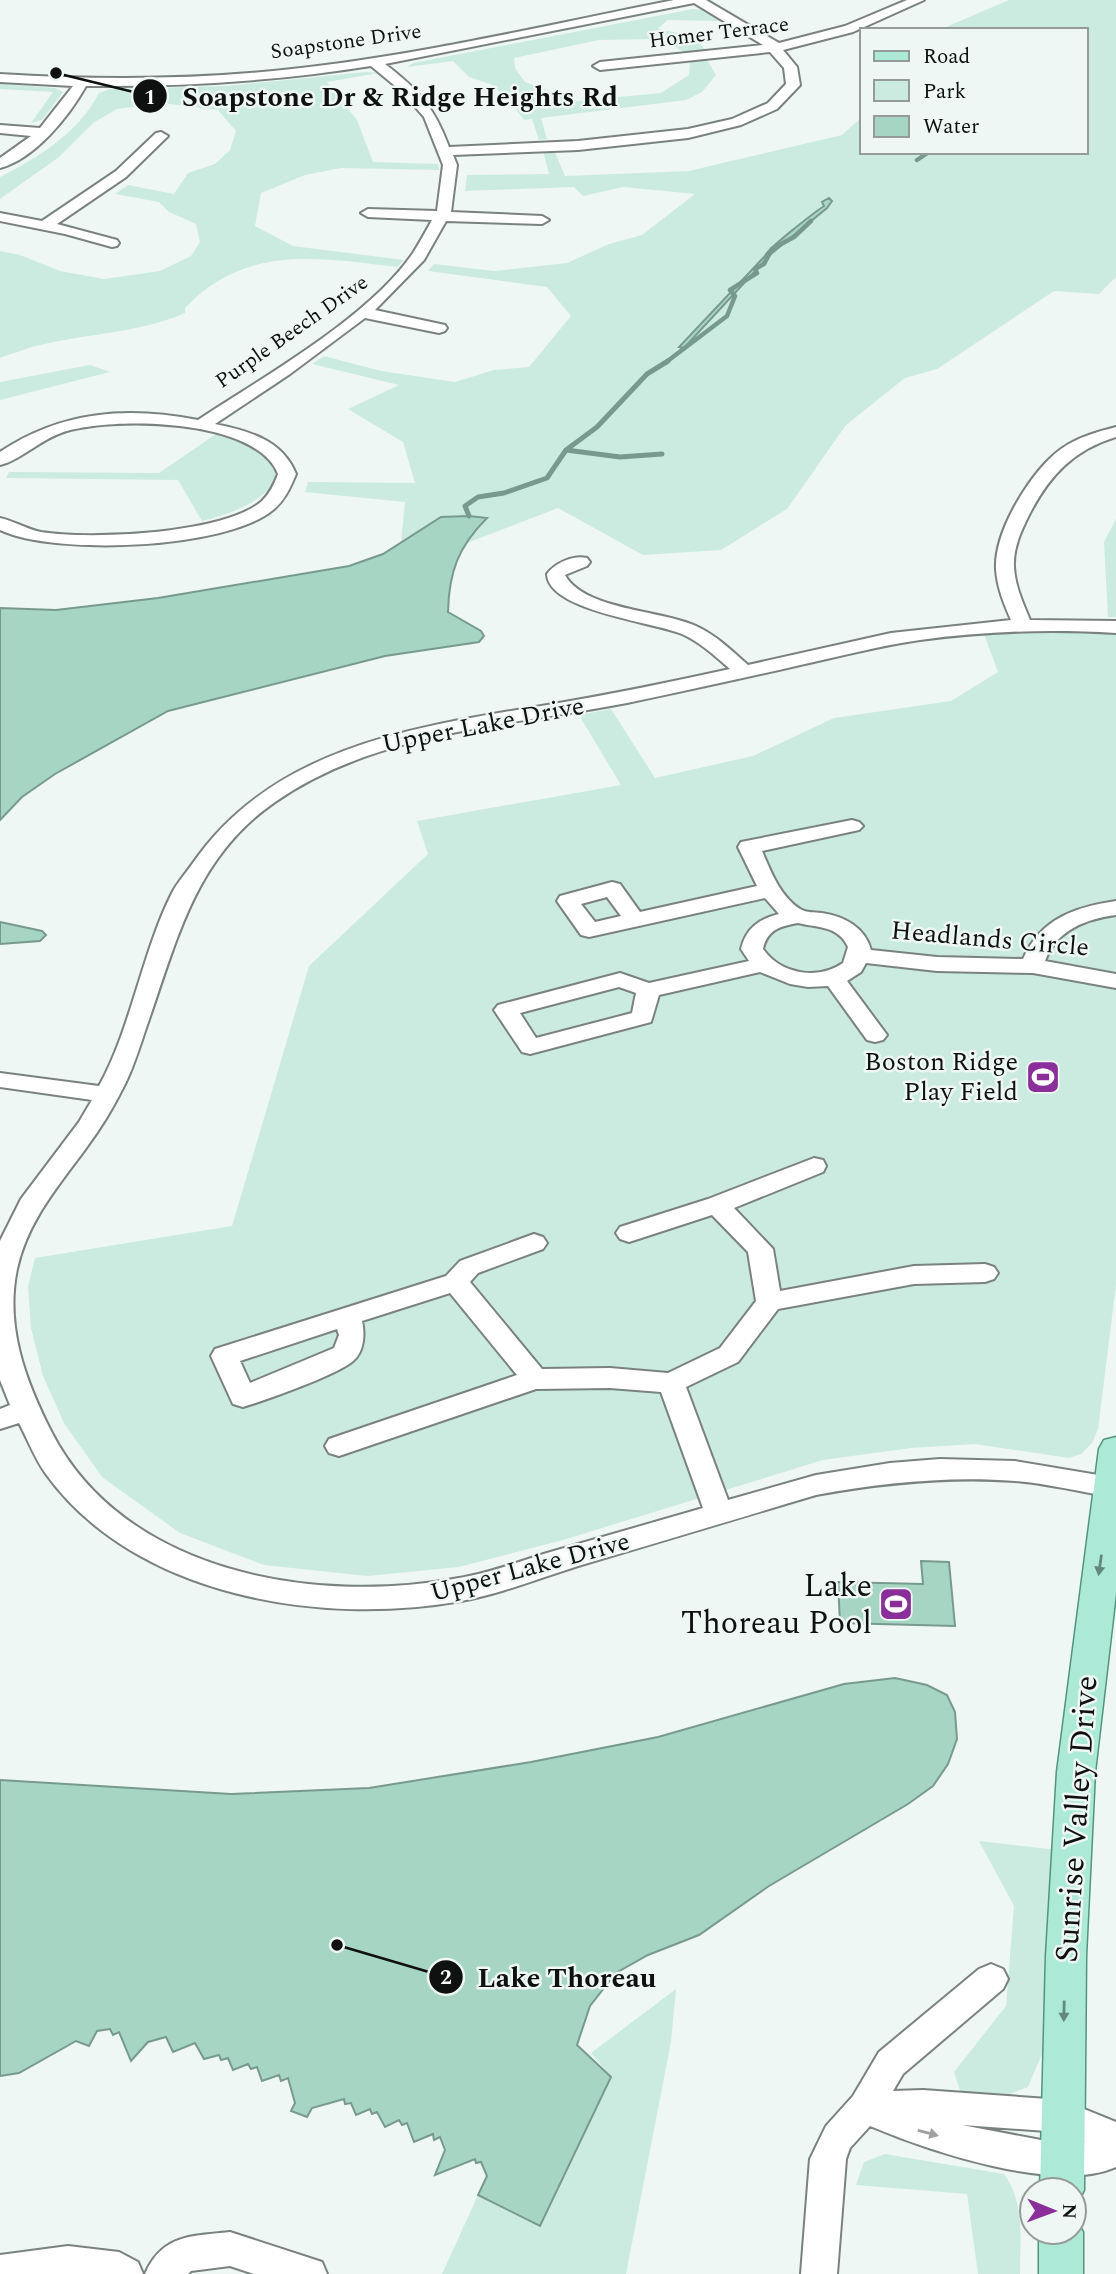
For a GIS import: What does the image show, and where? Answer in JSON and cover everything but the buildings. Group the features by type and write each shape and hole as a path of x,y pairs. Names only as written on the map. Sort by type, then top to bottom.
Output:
{"main road":[{"name":"Sunrise Valley Drive","path":"1062,2175 1066,1955 1076,1772 1116,1449"},
{"path":"1060,2274 1061,2246"}],"street":[{"path":"446,151 646,139 704,131 744,121 771,109 783,100 793,85 790,67 776,48 695,0"},
{"name":"Soapstone Drive","path":"0,78 166,82 254,77 373,62 695,0"},
{"name":"Homer Terrace","path":"600,66 776,48 849,29 918,0"},
{"name":"Purple Beech Drive","path":"201,425 364,313 393,287 423,254 442,216 450,179 446,151 436,127 421,104 373,62"},
{"path":"0,164 44,133 68,107 82,82"},
{"path":"0,129 44,133"},
{"path":"44,226 122,174 161,136"},
{"path":"368,213 542,220"},
{"path":"0,218 112,243"},
{"path":"364,313 439,328"},
{"name":"Purple Beech Drive","path":"0,460 27,441 88,420 152,416 201,425 251,439 278,455 287,474 280,494 260,511 244,519 184,533 64,540 24,534 0,523"},
{"path":"1023,624 1008,587 1005,567 1012,532 1034,487 1056,460 1088,441 1116,432"},
{"path":"581,562 556,573 556,579 562,586 580,599 610,611 659,620 696,632 744,672"},
{"name":"Upper Lake Drive","path":"0,1301 4,1269 14,1237 30,1205 90,1125 117,1076 183,893 197,866 220,837 268,797 328,764 397,739 433,730 613,700 917,635 1023,624 1116,627"},
{"path":"796,916 770,890 749,847 852,826"},
{"path":"635,920 770,890"},
{"path":"1033,966 1035,953 1053,933 1082,914 1116,908"},
{"name":"Headlands Circle","path":"762,965 751,949 753,938 759,930 770,923 796,916 816,917 836,923 857,940 859,955 848,970 833,977"},
{"name":"Headlands Circle","path":"859,955 937,964 1033,966 1116,981"},
{"path":"648,990 643,1017 530,1046 506,1010 620,980 648,990 762,965 785,977 801,980 833,977 876,1035"},
{"path":"0,1080 108,1095"},
{"path":"629,1233 717,1205 814,1166"},
{"path":"717,1205 760,1249 769,1302"},
{"path":"347,1315 455,1282 469,1267 534,1242"},
{"path":"339,1446 535,1379 610,1378 671,1383 729,1355 769,1302 914,1275 985,1273"},
{"path":"455,1282 535,1379"},
{"name":"Upper Lake Drive","path":"0,1311 1,1338 9,1374 13,1414 83,1498 148,1547 207,1573 261,1588 310,1597 361,1599 416,1596 464,1589 816,1485 871,1474 928,1469 1016,1471 1113,1488"},
{"path":"671,1383 719,1514"},
{"path":"819,2274 828,2159 838,2137 865,2107 891,2063 991,1979"},
{"path":"865,2107 923,2106 1062,2116 1116,2139"},
{"path":"865,2107 921,2131 1004,2151 1062,2175 1116,2150"},
{"path":"163,2274 182,2255 230,2249 309,2274"},
{"path":"0,2273 68,2263 119,2270 125,2274"}],"green space":[{"path":"1009,0 1116,0 1116,277 1099,294 1054,291 937,369 905,378 846,425 787,509 721,550 643,555 558,508 467,543 487,519 419,533 401,542 405,502 305,492 308,482 415,483 403,442 348,409 399,385 312,364 324,356 381,371 455,382 494,370 529,367 571,316 547,287 428,271 434,264 495,271 567,263 609,244 642,235 695,194 623,187 583,196 574,187 465,191 467,175 549,174 543,151 554,150 565,176 689,171 842,135 860,119 860,154 1088,154 1088,28 944,28"},
{"path":"693,9 707,10 722,21 667,20 658,29 694,36 707,52 685,53 663,39 599,40 514,58 515,68 525,82 577,101 661,93 689,75 690,61 707,60 716,75 702,92 686,100 541,118 547,139 539,140 532,119 524,120 508,98 490,84 469,77 453,61 407,67 413,63"},
{"path":"365,72 379,73 327,82 357,120 373,162 438,164 439,170 341,168 305,175 261,193 255,226 293,246 404,260 397,267 311,259 258,265 233,273 208,287 185,308 185,313 167,320 36,346 0,358 0,251 20,255 60,271 104,279 160,271 191,256 200,242 196,224 169,212 159,202 115,194 128,185 174,194 188,173 215,164 230,150 236,131 218,110 162,103 117,109 93,123 59,157 0,199 0,177 29,161 69,132 99,93 110,89 226,86"},
{"path":"0,84 55,88 63,92 42,120 31,123 53,92 0,89"},
{"path":"90,365 110,372 0,400 0,382"},
{"path":"216,434 246,444 265,456 274,468 274,480 265,492 250,503 202,521 178,480 6,478 9,472 159,473"},
{"path":"1116,519 1116,617 1108,617 1104,542"},
{"path":"1020,631 1116,633 1116,1285 1098,1429 1092,1443 1081,1454 1069,1458 975,1444 911,1448 823,1460 563,1540 459,1567 367,1576 264,1565 180,1533 102,1477 64,1423 43,1376 31,1328 28,1287 35,1258 232,1226 309,966 428,854 417,821 621,785 579,715 611,709 655,778 753,756 834,718 951,701 998,672 984,634"},
{"path":"979,1841 1059,1850 1047,2042 1028,2087 1002,2097 961,2094 954,2072 1006,2006 1014,1906"},
{"path":"676,1989 671,2042 626,2274 442,2274 478,2195 540,2225 611,2077 591,2053"},
{"path":"885,2154 1004,2174 1011,2185 1018,2209 1020,2274 978,2274 967,2194 856,2185 864,2162"}],"water":[{"path":"829,198 832,201 827,208 771,254 684,348 679,347 768,252 824,206 822,202"},
{"path":"441,517 487,518 469,539 457,561 450,585 448,612 481,631 484,636 479,642 385,656 168,711 55,774 22,797 0,820 0,608 56,610 158,598 349,566 383,554"},
{"path":"0,922 42,931 46,935 40,941 0,944"},
{"name":"Lake Thoreau Pool","path":"921,1561 949,1562 955,1626 840,1623 838,1582 923,1584"},
{"path":"895,1678 927,1685 947,1695 955,1712 957,1739 948,1764 933,1786 908,1804 769,1886 699,1935 648,1955 616,1973 590,2006 577,2045 611,2077 540,2226 478,2195 487,2176 481,2162 476,2163 475,2159 435,2175 445,2150 440,2137 434,2140 433,2134 414,2142 407,2123 402,2125 399,2120 385,2127 377,2112 372,2114 370,2109 356,2115 351,2103 345,2104 344,2099 312,2108 307,2117 291,2111 295,2103 288,2078 281,2081 279,2075 262,2081 257,2067 251,2069 248,2064 233,2070 228,2058 221,2060 219,2055 204,2059 195,2043 173,2052 166,2037 148,2042 131,2061 119,2032 113,2035 110,2029 97,2031 89,2046 76,2041 19,2073 0,2076 0,1780 231,1794 369,1788 531,1762 658,1737 844,1684"}],"waterway":[{"path":"917,160 926,154"},
{"path":"666,362 727,316 735,296 730,290 757,273 755,269 764,264 772,249 794,237 811,221"},
{"path":"566,450 597,427 647,374 666,362"},
{"path":"469,516 465,506 478,497 504,493 547,478 566,450"},
{"path":"566,450 620,457 662,454"}],"place":[{"name":"Soapstone Dr & Ridge Heights Rd","path":"56,73"},
{"name":"Boston Ridge Play Field","path":"1043,1077"},
{"name":"Lake Thoreau Pool","path":"896,1604"},
{"name":"Lake Thoreau","path":"337,1945"}]}
